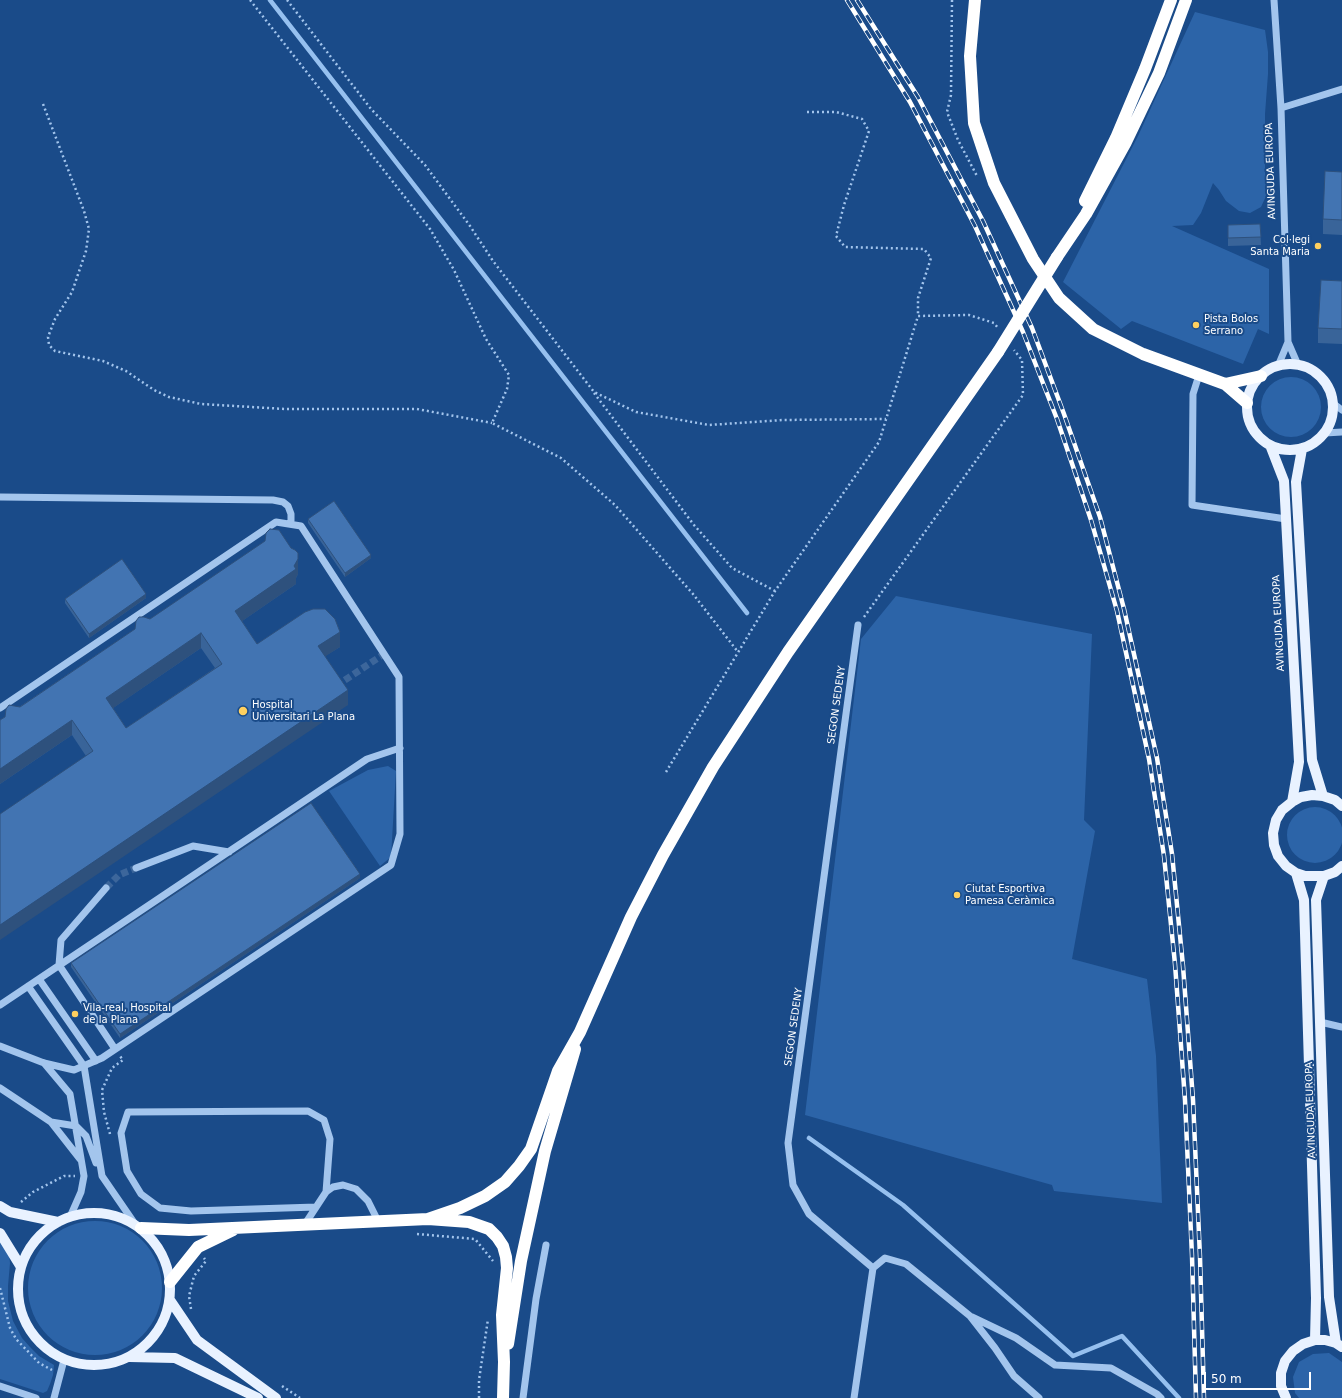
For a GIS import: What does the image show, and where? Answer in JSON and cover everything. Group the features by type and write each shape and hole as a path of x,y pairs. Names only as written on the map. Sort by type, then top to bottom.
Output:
{"highway":[{"path":"975,0 970,56 974,123 994,183 1033,259 1059,298 1093,329 1142,354 1225,384 1247,403"},
{"path":"1057,257 1116,138 1145,69 1171,0"},
{"path":"428,1219 460,1208 484,1196 505,1182 531,1149 558,1071 580,1032 631,917 663,855 713,767 788,652 998,352 1057,257 1086,214 1126,142 1158,73 1186,0"},
{"path":"1225,384 1261,376"},
{"path":"504,1362 513,1316 521,1261 545,1151 580,1032"},
{"path":"138,1226 189,1230 428,1219 469,1222 489,1229 497,1236 503,1246 507,1268 502,1315 504,1362 503,1398"},
{"path":"170,1282 198,1247 237,1227"}],"main road":[{"path":"1298,365 1311,369 1323,378 1338,407 1325,433 1315,443 1302,449 1285,450 1270,445 1260,438 1252,428 1248,416 1247,403 1254,384 1269,370 1278,366 1298,365"},
{"name":"AVINGUDA EUROPA","path":"1270,445 1284,481 1299,762 1292,802"},
{"path":"1302,449 1296,482 1312,760 1323,796"},
{"path":"1342,806 1335,800 1323,796 1312,795 1301,797 1282,810 1276,820 1273,832 1274,845 1278,856 1286,866 1296,873 1305,876 1324,876 1335,872 1342,866"},
{"name":"AVINGUDA EUROPA","path":"1296,873 1304,900 1316,1298 1315,1340"},
{"name":"AVINGUDA EUROPA","path":"1324,876 1316,900 1329,1297 1339,1345"},
{"path":"0,1206 10,1212 58,1222"},
{"path":"92,1213 114,1216 138,1226 156,1243 166,1262 170,1282 170,1300 163,1323 149,1343 130,1357 108,1365 86,1366 64,1360 45,1348 30,1332 20,1312 17,1289 21,1267 29,1249 42,1234 58,1222 70,1217 92,1213"},
{"path":"0,1233 21,1267"},
{"path":"170,1300 197,1340 276,1398"},
{"path":"1286,1398 1281,1386 1281,1373 1285,1361 1293,1351 1303,1344 1315,1340 1326,1340 1339,1345"},
{"path":"130,1357 175,1358 258,1398"}],"street":[{"name":"AVINGUDA EUROPA","path":"1274,0 1280,108 1288,342 1298,365"},
{"path":"1280,108 1342,88"},
{"name":"AVINGUDA EUROPA","path":"1278,366 1288,342"},
{"path":"1199,375 1193,394 1192,505 1286,519"},
{"path":"1325,433 1342,432"},
{"path":"0,497 273,500 283,502 288,506 291,514 291,524"},
{"path":"0,708 276,522 301,526 399,677 400,834 391,865 96,1061 74,1070 44,1063 0,1046"},
{"name":"SEGON SEDENY","path":"858,625 788,1142 793,1185 809,1214 873,1268"},
{"path":"0,1005 367,759 400,748"},
{"path":"136,868 193,846 229,852"},
{"path":"106,888 61,940 59,965 116,1049"},
{"path":"39,979 96,1061"},
{"path":"28,986 84,1066 102,1176"},
{"path":"1320,1022 1342,1027"},
{"path":"44,1063 70,1094 76,1126 84,1176 81,1192 70,1217"},
{"path":"0,1088 51,1122 81,1160"},
{"path":"316,1208 190,1211 160,1208 141,1194 127,1171 121,1133 128,1112 308,1111 324,1120 330,1139 326,1192"},
{"path":"51,1122 76,1126 86,1136 102,1176 138,1226"},
{"path":"305,1224 326,1192 333,1187 343,1185 356,1189 368,1202 378,1221"},
{"path":"523,1398 536,1299 546,1245"},
{"path":"854,1398 873,1268 885,1258 906,1264 970,1316 995,1348 1014,1376 1039,1398"},
{"path":"970,1316 1016,1338 1055,1365 1111,1368 1157,1394 1161,1398"},
{"path":"54,1398 64,1360"},
{"path":"0,1386 36,1398"}],"path":[{"path":"250,0 430,229 454,270 486,339 509,375 507,388 492,423"},
{"path":"287,0 371,109 425,165 470,226 493,261 694,525 732,568 775,591"},
{"path":"952,0 951,95 947,112 958,140"},
{"path":"43,104 84,211 89,229 86,251 72,292 56,319 48,337 49,345 55,351 103,361 126,371 154,390 169,397 201,404 285,409 417,409 492,423 561,458 615,505 693,594 738,652"},
{"path":"666,772 775,591 879,442 918,316 918,298 931,258 924,248 845,247 836,236 844,205 869,131 862,119 836,112 808,112"},
{"path":"918,316 969,315 994,323 999,329"},
{"path":"858,625 1023,395 1022,360 1012,348"},
{"path":"594,392 636,412 709,425 783,420 886,419"},
{"path":"111,1140 104,1112 102,1090 112,1068 123,1060 116,1049"},
{"path":"10,1212 33,1192 64,1176 84,1176"},
{"path":"416,1234 475,1239 496,1266"},
{"path":"191,1311 189,1296 194,1276 206,1262 198,1247"},
{"path":"0,1288 10,1328 16,1339 39,1363 60,1375"},
{"path":"479,1398 479,1380 489,1311"},
{"path":"276,1382 300,1398"}],"shaded area":[{"path":"1195,12 1265,30 1268,52 1265,114 1265,173 1267,194 1261,207 1250,213 1239,211 1226,201 1213,183 1201,213 1193,225 1172,226 1269,269 1269,334 1258,329 1243,364 1132,321 1121,329 1063,282 1138,136"},
{"path":"1285,377 1297,377 1313,385 1319,395 1321,407 1319,419 1313,429 1297,437 1285,437 1269,429 1261,413 1261,401 1269,385"},
{"name":"Ciutat Esportiva Pamesa Ceràmica","path":"896,596 1092,634 1084,820 1095,831 1072,959 1147,979 1156,1056 1162,1203 1054,1191 1052,1185 805,1115 861,639"},
{"path":"388,766 396,771 391,857 380,866 329,791 368,770"},
{"path":"1310,807 1320,807 1335,815 1341,824 1343,835 1341,846 1335,855 1320,863 1310,863 1299,858 1292,851 1287,840 1287,830 1292,819 1299,812"},
{"path":"95,1221 121,1226 137,1236 147,1246 157,1262 162,1288 157,1314 147,1330 137,1340 121,1350 95,1355 69,1350 53,1340 43,1330 33,1314 28,1288 33,1262 43,1246 53,1236 69,1226"},
{"path":"0,1240 9,1254 8,1301 13,1321 22,1338 30,1347 39,1356 54,1365 50,1384 47,1391 43,1393 0,1379"},
{"path":"1329,1353 1342,1362 1342,1398 1299,1398 1295,1393 1293,1377 1299,1362 1313,1354"}],"building":[{"path":"1325,171 1342,172 1342,220 1323,219"},
{"path":"1260,224 1261,237 1228,238 1228,225"},
{"path":"1321,280 1342,281 1342,329 1318,328"},
{"path":"334,501 371,555 345,573 308,519"},
{"path":"270,529 279,530 291,548 298,553 298,559 294,566 296,569 235,611 257,644 305,612 313,609 325,609 335,619 340,632 318,646 348,690 0,925 0,814 93,751 72,720 0,769 0,720 5,717 6,709 9,705 20,707 135,629 136,621 139,617 150,619 265,541 266,533","holes":["201,633 222,664 126,728 106,698"]},
{"path":"122,559 146,594 89,634 65,599"},
{"path":"311,803 360,874 120,1034 71,963"}],"waterway":[{"path":"270,0 747,613"},
{"path":"809,1138 903,1205 1073,1356 1122,1336 1179,1398"}],"tunnel":[{"path":"336,686 384,654"},
{"path":"106,888 119,875 136,868"}],"railway":[{"path":"847,0 910,102 975,226 1023,332 1057,419 1091,520 1117,611 1149,759 1164,856 1175,964 1185,1100 1192,1256 1196,1398"},
{"path":"857,0 918,97 983,221 1032,328 1100,517 1124,609 1157,758 1172,854 1183,966 1193,1100 1200,1257 1204,1398"}],"place":[{"name":"Col·legi Santa Maria","path":"1318,246"},
{"name":"Pista Bolos Serrano","path":"1196,325"},
{"name":"Hospital Universitari La Plana","path":"243,711"},
{"name":"Ciutat Esportiva Pamesa Ceràmica","path":"957,895"},
{"name":"Vila-real, Hospital de la Plana","path":"75,1014"}]}
